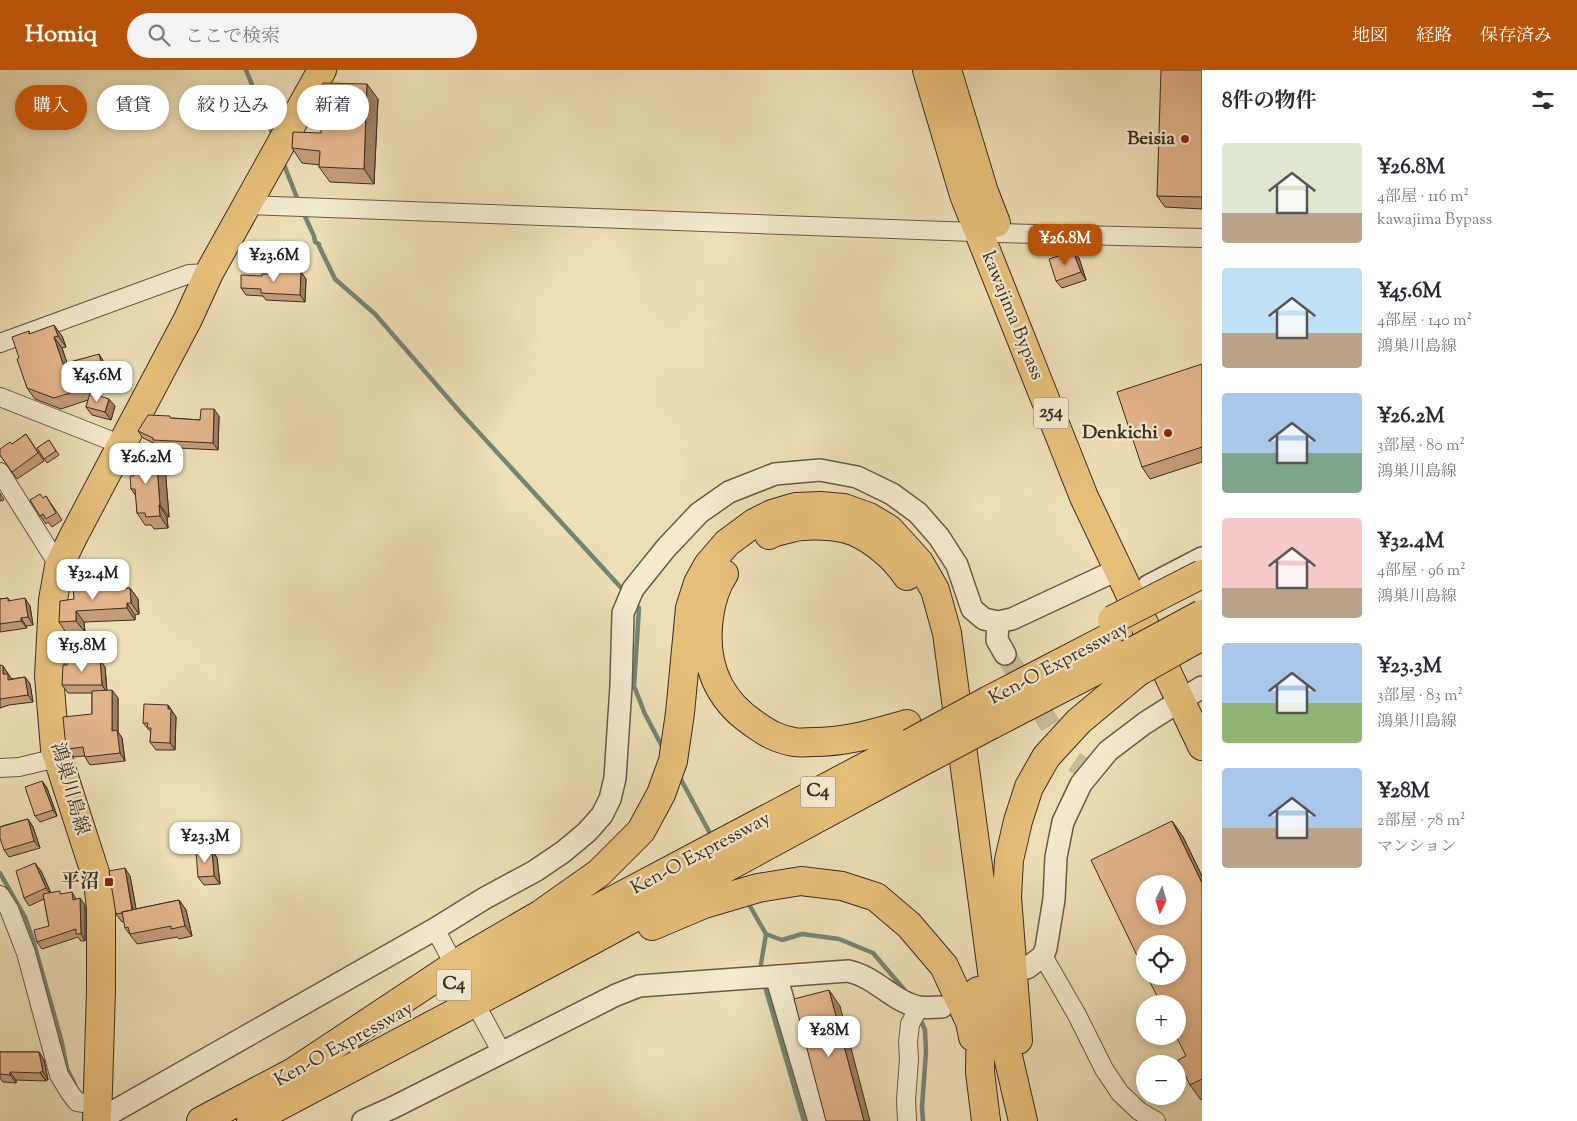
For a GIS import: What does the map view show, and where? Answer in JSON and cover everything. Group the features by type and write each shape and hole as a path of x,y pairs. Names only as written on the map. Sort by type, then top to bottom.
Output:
{"main road":[{"name":"鴻巣川島線","path":"98,1116 102,990 101,908 98,882 57,758 51,716 49,676 54,600 59,566 72,537 188,319 210,273 322,70"},
{"name":"kawajima Bypass","path":"927,70 964,195 989,232 1104,494 1148,586 1195,696 1202,746"},
{"name":"kawajima Bypass","path":"947,70 984,192 989,232 1084,496 1119,569 1195,696"},
{"path":"464,983 541,914 599,873 641,831 661,794 671,768 680,713 690,608 698,583 708,565 727,543 754,523 772,514 796,507 844,508 870,517 889,529 919,562 935,590 947,633 996,1009 1023,1121"},
{"path":"980,1072 981,1012 962,864 930,632 915,587 899,564 876,544 852,531 825,526 801,526 772,533 736,557 718,582 711,603 707,630 709,664 717,686 738,714 771,736 796,742 825,742 853,739 910,745 989,704"},
{"name":"C4","path":"989,704 1124,645 1202,574"},
{"name":"Ken-O Expressway","path":"1124,645 1202,589"},
{"name":"Ken-O Expressway","path":"251,1121 464,983 591,941 723,856 910,745 989,704 1124,645 1202,614"},
{"path":"1023,1121 1007,897 1009,860 1018,821 1029,787 1046,757 1079,721 1124,645 1202,636"},
{"name":"Ken-O Expressway","path":"200,1121 464,983 723,856"},
{"path":"591,941 617,941 704,904 758,888 801,881 842,886 876,897 909,925 944,966 970,1022 980,1072 986,1121"}],"street":[{"path":"248,205 1202,238"},
{"path":"0,343 189,274 210,273"},
{"path":"0,397 122,445"},
{"path":"0,895 8,909 26,953 59,1075 77,1102 98,1116 435,930 485,898 535,871 563,852 587,832 602,815 610,799 615,778 622,686 623,613 633,589 671,542 699,513 729,492 775,474 820,470 857,477 892,494 918,513 939,536 957,565 972,609 984,619 998,622 1012,619 1119,569"},
{"path":"0,472 59,566"},
{"path":"1148,586 1202,558"},
{"path":"998,622 997,640 1004,654"},
{"path":"1156,1121 1139,1111 1120,1093 1104,1069 1077,1015 1035,962 1046,948 1050,931 1056,857 1063,822 1086,770 1145,723 1195,696"},
{"path":"0,768 19,767 57,758"},
{"path":"435,930 502,1053"},
{"path":"362,1121 394,1107 616,995 639,986 848,970 861,973 913,1005 942,1007"},
{"path":"767,977 818,1121"},
{"path":"907,1121 908,1042 913,1005"}],"building":[{"name":"Beisia","path":"1161,70 1202,70 1202,197 1157,196"},
{"path":"323,83 367,84 367,85 323,85"},
{"path":"321,130 365,130 364,169 319,167 320,151 292,148 293,132 321,133"},
{"path":"1073,251 1081,272 1056,281 1049,259"},
{"path":"273,271 301,272 300,295 261,293 261,289 241,288 241,275 262,276 262,274 273,274"},
{"path":"54,325 58,336 54,337 63,364 99,354 105,377 73,386 83,389 54,398 27,388 12,337 29,331 29,334"},
{"name":"Denkichi","path":"1202,364 1202,447 1142,467 1117,392"},
{"path":"90,393 109,399 105,412 86,407"},
{"path":"201,409 214,409 213,443 153,440 153,438 138,431 148,415 200,420"},
{"path":"26,434 38,453 12,472 0,455 0,449 10,442 12,444"},
{"path":"49,440 56,451 44,459 37,448"},
{"path":"156,455 160,516 146,517 145,513 137,513 135,489 131,489 130,476 134,476 133,457"},
{"path":"40,494 43,498 46,496 56,513 46,519 43,514 40,516 30,500"},
{"path":"107,585 108,590 130,588 131,603 127,603 127,608 76,611 76,621 59,622 60,601 74,599 73,588"},
{"path":"8,598 8,601 25,598 28,617 21,618 21,621 0,624 0,599"},
{"path":"100,659 102,685 62,685 63,665 67,665 67,661"},
{"path":"0,665 3,666 3,674 8,674 8,680 25,677 28,695 0,699"},
{"path":"112,690 112,731 117,730 120,753 85,757 83,747 68,749 63,717 92,714 92,691"},
{"path":"144,704 168,705 168,709 171,709 170,743 150,742 151,728 147,728 148,723 143,723"},
{"path":"42,781 53,810 35,816 25,787"},
{"path":"28,819 34,841 4,850 0,838 0,827"},
{"path":"1172,821 1202,883 1202,1079 1190,1085 1186,1077 1186,1055 1180,1045 1186,1045 1186,995 1156,995 1152,985 1186,985 1186,935 1136,935 1136,953 1091,860"},
{"path":"212,850 214,876 198,877 196,852"},
{"path":"35,863 46,888 24,898 16,871"},
{"path":"125,868 132,910 116,914 109,871"},
{"path":"60,891 60,894 72,892 73,900 80,898 81,934 76,934 76,929 37,942 34,930 49,926 43,894"},
{"path":"179,900 185,926 171,929 171,926 130,934 128,927 125,928 122,912"},
{"path":"829,990 864,1121 826,1121 794,999"},
{"path":"0,1052 39,1052 43,1072 10,1072 10,1075 0,1074"}],"waterway":[{"path":"246,70 274,138"},
{"path":"283,162 299,203"},
{"path":"302,210 315,242 319,244 335,279 375,314 461,413 625,592"},
{"path":"633,602 639,608 634,686 645,714 664,750"},
{"path":"679,776 712,837"},
{"path":"0,873 25,917 61,1039 67,1069 75,1085"},
{"path":"747,901 766,934 760,970"},
{"path":"766,934 782,940 802,934 839,939 873,953 908,994"},
{"path":"764,983 804,1121"},
{"path":"919,1016 925,1030 926,1052 922,1107 923,1121"}],"tunnel":[{"path":"1005,654 1073,761 1082,767"}],"place":[{"name":"Beisia","path":"1185,139"},
{"name":"Denkichi","path":"1168,433"},
{"name":"平沼","path":"109,882"}]}
